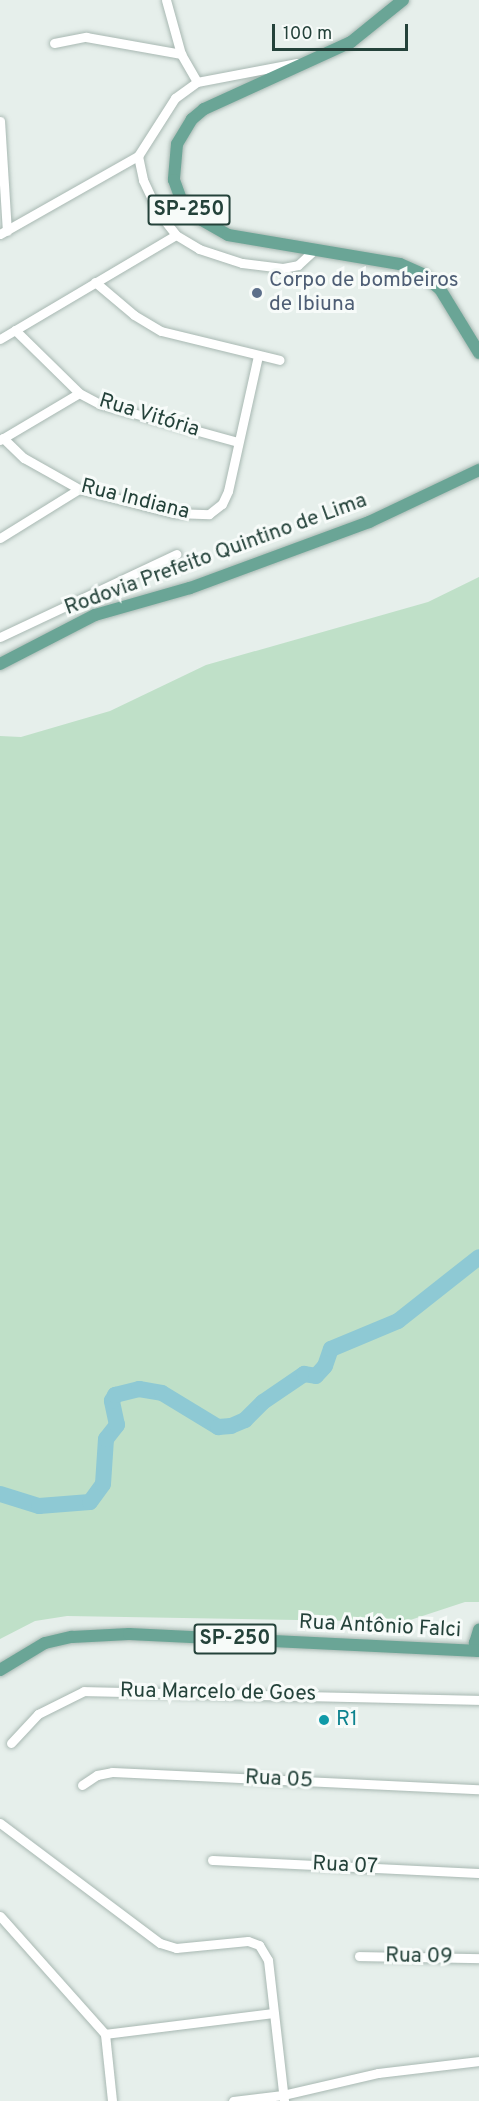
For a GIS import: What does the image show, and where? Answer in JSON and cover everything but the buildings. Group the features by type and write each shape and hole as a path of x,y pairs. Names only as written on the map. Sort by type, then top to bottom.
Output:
{"main road":[{"name":"SP-250","path":"404,0 351,42 320,59 243,89 204,109 183,131 174,162 174,180 180,199 208,226 228,235 400,264 422,274 440,289 479,353"},
{"name":"Rodovia Prefeito Quintino de Lima","path":"0,664 95,615 190,588 369,522 479,470"},
{"path":"479,1630 475,1643 479,1652"},
{"name":"Rua Antônio Falci","path":"0,1670 45,1643 72,1637 129,1634 479,1652"}],"street":[{"path":"166,0 181,54 197,82"},
{"path":"54,43 86,37 181,54"},
{"path":"0,121 3,232 138,156 175,98 197,82 320,59"},
{"path":"138,156 150,196 176,235 199,249 264,267 298,265 313,251"},
{"path":"0,339 176,235"},
{"path":"95,282 134,315 161,331 280,360"},
{"name":"Rua Vitória","path":"15,330 79,393 100,404 238,442"},
{"path":"238,442 258,356"},
{"path":"1,439 79,393"},
{"name":"Rua Indiana","path":"1,439 24,458 79,489 174,513 209,514 222,504 228,491 238,442"},
{"path":"0,538 79,489"},
{"path":"0,637 176,554"},
{"name":"Rua Marcelo de Goes","path":"11,1743 38,1714 84,1691 479,1700"},
{"name":"Rua 05","path":"82,1785 97,1775 112,1773 479,1789"},
{"path":"0,1823 160,1943 194,1949 248,1941 259,1945 268,1960 284,2098"},
{"name":"Rua 07","path":"212,1860 479,1873"},
{"path":"0,1916 105,2034 112,2101"},
{"name":"Rua 09","path":"359,1956 479,1958"},
{"path":"105,2034 273,2013"},
{"path":"233,2101 284,2098 378,2073 479,2061"}],"green space":[{"path":"479,577 479,1602 465,1602 389,1627 355,1621 67,1616 35,1621 0,1639 0,736 21,737 110,711 206,665 428,602"}],"waterway":[{"path":"0,1494 39,1506 90,1502 103,1484 106,1439 117,1425 112,1401 115,1395 139,1389 162,1393 218,1427 231,1426 245,1420 263,1402 304,1374 316,1376 325,1366 331,1349 398,1321 479,1257"}],"place":[{"name":"Corpo de bombeiros de Ibiuna","path":"257,293"},
{"name":"R1","path":"324,1720"}]}
